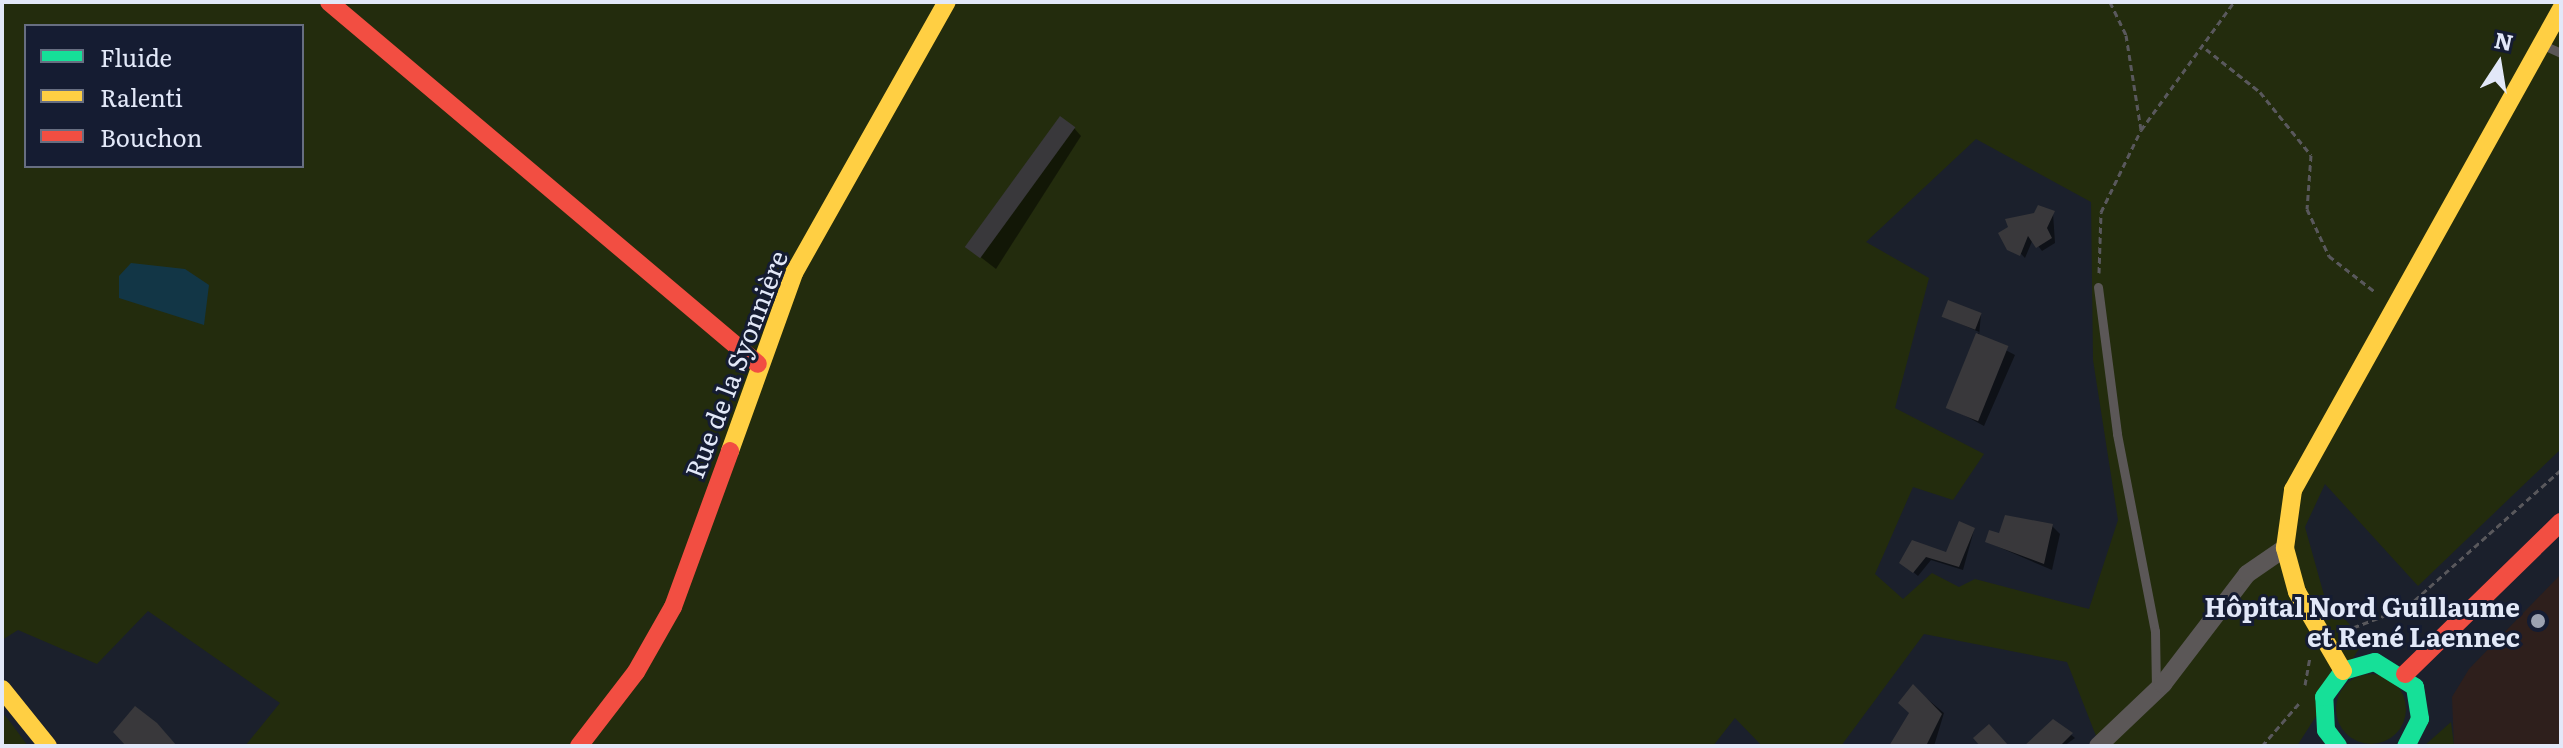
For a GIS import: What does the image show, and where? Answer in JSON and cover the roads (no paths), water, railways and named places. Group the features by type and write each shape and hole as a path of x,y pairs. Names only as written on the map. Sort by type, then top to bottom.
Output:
{"street":[{"path":"329,2 758,364"},
{"name":"Rue de la Syonnière","path":"579,746 673,607 758,364 794,273 947,2"},
{"path":"2343,671 2297,592 2285,548 2293,490 2391,304 2561,9"},
{"path":"2405,674 2561,522"},
{"path":"2098,746 2156,691 2224,599 2285,548"},
{"path":"2335,745 2324,697 2343,671 2375,662 2405,674 2420,702 2406,746"},
{"path":"2,689 48,746"}],"lane":[{"path":"2540,44 2561,53"},
{"path":"2098,287 2117,434 2155,631 2156,691"}],"water":[{"path":"131,263 185,269 209,285 204,325 119,298 119,276"}],"place":[{"name":"Hôpital Nord Guillaume et René Laennec","path":"2538,621"}]}
